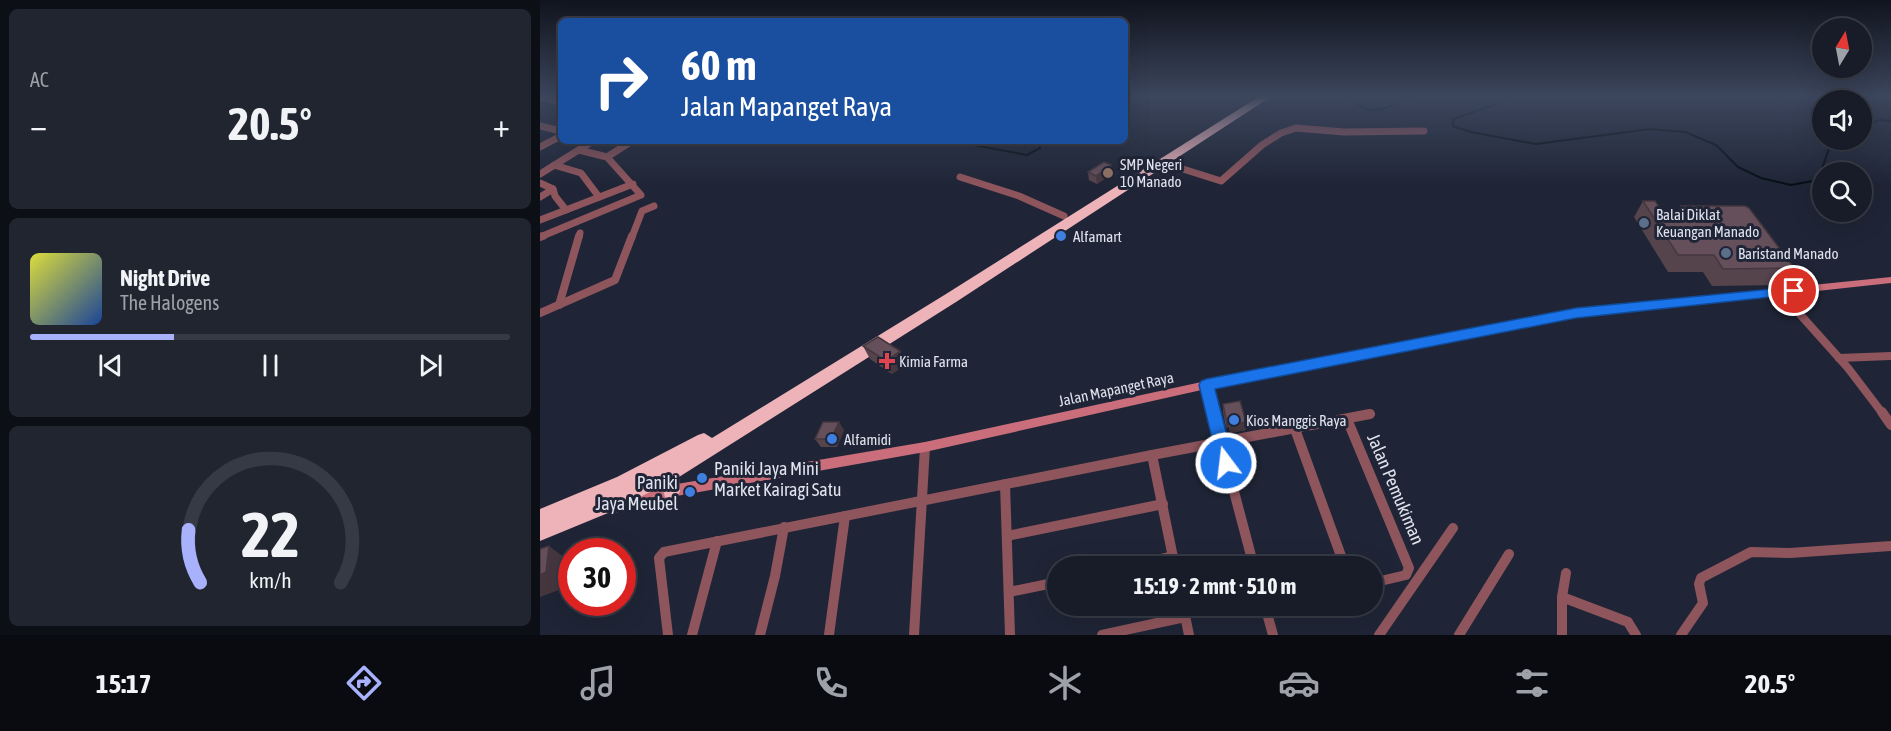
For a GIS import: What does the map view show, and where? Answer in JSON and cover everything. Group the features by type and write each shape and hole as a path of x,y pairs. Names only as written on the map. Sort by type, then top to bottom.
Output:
{"highway":[{"path":"540,532 602,500 700,443 1212,126"},
{"path":"540,518 671,482 1164,163 1217,126"}],"street":[{"path":"540,126 558,132"},
{"path":"1164,163 1221,181 1247,156 1282,133 1295,128 1310,127 1335,132 1394,129 1424,131"},
{"path":"540,147 558,135"},
{"path":"540,174 588,144"},
{"path":"607,157 627,144"},
{"path":"540,237 641,195 607,157 579,150"},
{"path":"554,165 581,172 599,197"},
{"path":"960,177 1019,195 1064,216"},
{"path":"540,183 553,189 566,210"},
{"path":"540,220 633,184"},
{"path":"540,197 553,189"},
{"path":"540,313 615,280 642,212 645,208 654,206"},
{"path":"559,305 580,233"},
{"path":"1775,265 1794,291"},
{"name":"Jalan Mapanget Raya","path":"671,482 925,447 1206,385 1547,317 1891,280"},
{"path":"1780,292 1839,358 1891,424"},
{"path":"1839,358 1891,356"},
{"path":"1206,385 1251,556"},
{"name":"Jalan Pemukiman","path":"668,635 660,555 784,527 1370,414"},
{"name":"Jalan Pemukiman","path":"1347,418 1409,568 1406,575 1383,580"},
{"path":"1295,429 1341,556"},
{"path":"914,635 925,447"},
{"path":"1152,455 1173,556"},
{"path":"1005,484 1010,635"},
{"path":"1006,536 1163,504"},
{"path":"829,635 844,516"},
{"path":"760,635 775,576 784,527"},
{"name":"Jalan Pemukiman","path":"1379,635 1453,528"},
{"path":"692,635 717,541"},
{"path":"1681,635 1703,603 1699,584 1701,578 1751,552 1790,553 1891,546"},
{"path":"1459,635 1509,554"},
{"path":"1562,635 1562,597 1566,573"},
{"path":"1009,592 1047,584"},
{"path":"1562,597 1628,622 1637,635"},
{"path":"1102,635 1170,616"},
{"path":"1185,616 1189,635"},
{"path":"1268,616 1273,635"}],"building":[{"path":"1104,162 1111,165 1096,176 1088,172"},
{"path":"1643,201 1655,201 1665,216 1688,216 1681,206 1745,206 1749,208 1794,268 1723,269 1714,255 1678,255"},
{"path":"878,337 900,351 886,361 863,346"},
{"path":"1240,401 1246,422 1230,424 1229,419 1226,419 1223,404"},
{"path":"823,422 839,422 831,439 815,439"},
{"path":"549,546 546,572 540,575 540,549"}],"waterway":[{"path":"1453,126 1471,132 1536,144 1650,129 1685,132 1716,145 1738,167 1761,178 1791,185 1818,180 1829,150"},
{"path":"968,144 1027,155 1040,148 1039,144"}],"place":[{"name":"SMP Negeri 10 Manado","path":"1108,173"},
{"name":"Balai Diklat Keuangan Manado","path":"1644,223"},
{"name":"Alfamart","path":"1061,236"},
{"name":"Baristand Manado","path":"1726,253"},
{"name":"Kimia Farma","path":"887,361"},
{"name":"Kios Manggis Raya","path":"1234,420"},
{"name":"Alfamidi","path":"832,439"},
{"name":"Paniki Jaya Mini Market Kairagi Satu","path":"702,478"},
{"name":"Paniki Jaya Meubel","path":"690,492"}],"route":[{"path":"1226,463 1206,385 1538,319 1576,313 1794,291"}]}
